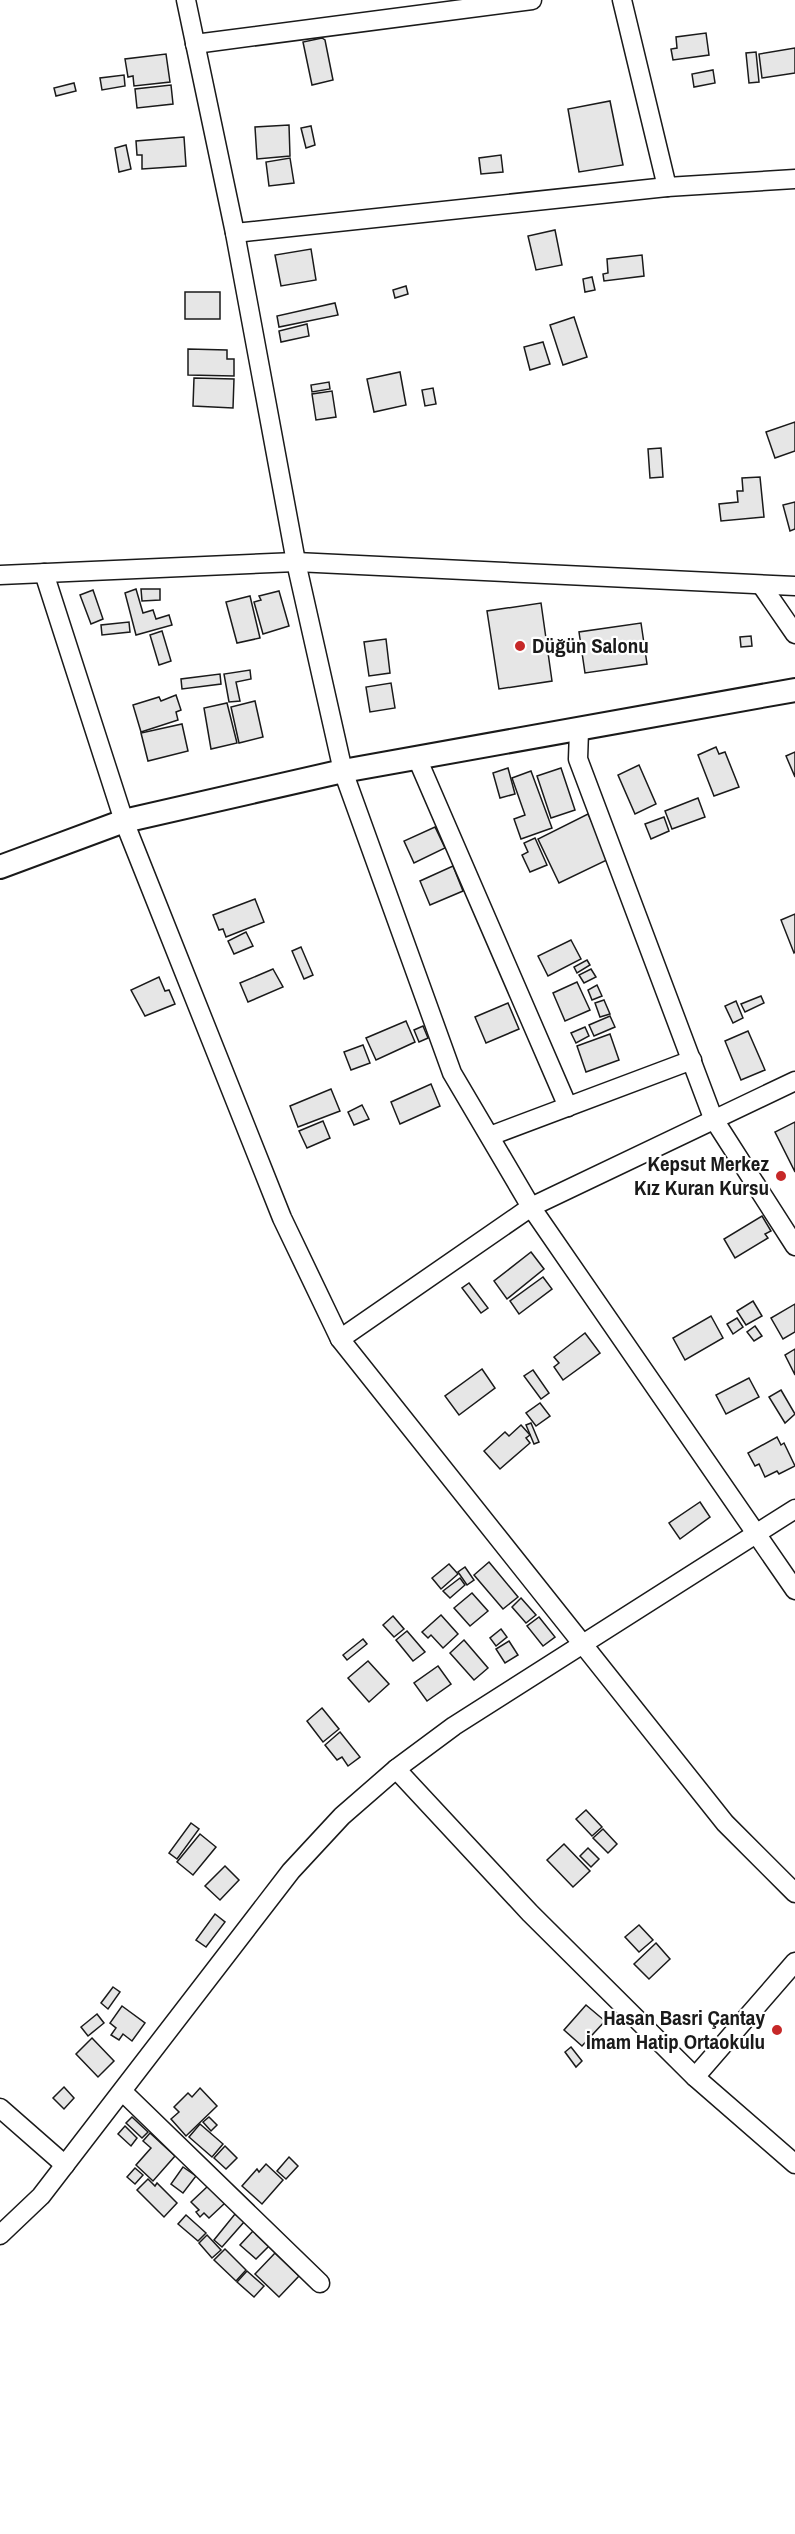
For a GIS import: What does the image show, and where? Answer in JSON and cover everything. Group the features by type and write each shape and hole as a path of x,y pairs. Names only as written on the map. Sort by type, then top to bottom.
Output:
{"street":[{"path":"186,0 235,233 296,562 344,771 453,1073 531,1207 795,1590"},
{"path":"195,44 532,0"},
{"path":"622,0 667,187"},
{"path":"235,233 667,187 795,179"},
{"path":"0,575 296,562 795,586"},
{"path":"44,573 124,821 282,1218 340,1339 725,1823 795,1893"},
{"path":"762,586 795,634"},
{"path":"0,867 124,821 344,771 579,731 795,690"},
{"path":"579,731 578,759 713,1118 795,1246"},
{"path":"417,758 568,1107"},
{"path":"490,1136 692,1060"},
{"path":"340,1339 531,1207 713,1118 795,1081"},
{"path":"0,2235 40,2196 123,2092 291,1871 342,1816 396,1769 454,1726 795,1509"},
{"path":"396,1769 530,1913 695,2077 795,2164"},
{"path":"695,2077 795,1962"},
{"path":"123,2092 320,2283"},
{"path":"0,2108 65,2165"}],"building":[{"path":"706,33 709,55 673,60 671,49 677,48 676,37"},
{"path":"322,38 325,40 333,80 312,85 303,42"},
{"path":"795,48 795,73 762,78 759,54"},
{"path":"756,52 759,82 749,83 746,53"},
{"path":"166,54 170,82 134,86 133,76 128,77 125,59"},
{"path":"713,70 715,83 694,87 692,74"},
{"path":"124,75 125,86 102,90 100,78"},
{"path":"74,83 76,91 56,96 54,88"},
{"path":"171,85 173,104 137,108 135,89"},
{"path":"610,101 623,165 579,172 568,109"},
{"path":"289,125 290,156 257,159 255,127"},
{"path":"311,126 315,145 306,148 301,128"},
{"path":"184,137 186,166 142,169 142,155 137,155 136,141"},
{"path":"126,145 131,169 119,172 115,148"},
{"path":"501,155 503,172 481,174 479,158"},
{"path":"290,158 294,183 269,186 266,162"},
{"path":"555,230 562,265 536,270 528,236"},
{"path":"311,249 316,280 281,286 275,255"},
{"path":"642,255 644,276 604,281 603,274 608,273 607,259"},
{"path":"592,277 595,290 585,292 583,279"},
{"path":"406,286 408,294 395,298 393,290"},
{"path":"185,292 220,292 220,319 185,319"},
{"path":"335,303 338,315 279,327 277,316"},
{"path":"574,317 587,357 563,365 550,325"},
{"path":"307,324 309,336 281,342 279,331"},
{"path":"543,342 550,364 530,370 524,347"},
{"path":"188,349 227,350 227,359 234,359 234,376 188,375"},
{"path":"400,372 406,405 374,412 367,379"},
{"path":"194,378 234,379 233,408 193,406"},
{"path":"329,382 330,389 312,392 311,385"},
{"path":"433,388 436,404 425,406 422,390"},
{"path":"332,391 336,417 316,420 312,394"},
{"path":"795,422 795,451 775,458 766,432"},
{"path":"661,448 663,477 650,478 648,449"},
{"path":"760,477 764,517 721,521 719,504 738,502 737,491 743,491 742,478"},
{"path":"795,502 795,529 790,531 783,505"},
{"path":"136,589 143,613 153,610 156,619 169,615 172,625 136,635 125,593"},
{"path":"141,589 160,589 160,600 142,601"},
{"path":"93,590 103,619 91,624 80,595"},
{"path":"279,591 289,626 263,634 254,602 261,600 259,596"},
{"path":"250,596 260,638 237,643 226,602"},
{"name":"Düğün Salonu","path":"541,603 552,681 499,689 487,611"},
{"path":"129,622 130,632 102,635 101,625"},
{"path":"641,623 647,664 585,673 579,632"},
{"path":"162,631 171,661 159,665 150,635"},
{"path":"751,636 752,646 741,647 740,637"},
{"path":"386,639 390,673 369,676 364,642"},
{"path":"250,670 251,679 236,682 240,701 229,702 224,674"},
{"path":"220,674 221,684 182,689 181,679"},
{"path":"391,683 395,708 370,712 366,687"},
{"path":"176,695 181,710 176,712 178,720 141,732 133,705 159,697 161,701"},
{"path":"255,701 263,737 239,743 231,707"},
{"path":"227,703 237,743 211,749 204,708"},
{"path":"182,724 188,751 148,761 141,733"},
{"path":"716,747 719,754 725,752 739,787 714,796 698,755"},
{"path":"795,752 795,777 786,756"},
{"path":"639,765 656,804 635,814 618,775"},
{"path":"508,768 515,794 500,798 493,773"},
{"path":"561,768 575,810 551,818 537,776"},
{"path":"531,771 552,828 521,839 514,819 525,815 512,778"},
{"path":"698,798 705,817 672,829 665,811"},
{"path":"588,814 609,859 559,883 538,839"},
{"path":"664,817 669,831 651,839 645,824"},
{"path":"435,827 445,848 414,863 404,841"},
{"path":"535,838 547,865 530,872 522,855 528,852 524,843"},
{"path":"453,866 463,891 430,905 420,881"},
{"path":"255,899 264,922 226,937 223,929 219,930 213,915"},
{"path":"795,914 795,952 794,953 781,920"},
{"path":"246,932 253,946 234,954 228,941"},
{"path":"571,940 581,959 548,976 538,956"},
{"path":"301,947 313,975 304,979 292,951"},
{"path":"587,960 590,965 577,973 574,967"},
{"path":"273,969 283,987 248,1002 240,983"},
{"path":"591,969 596,977 584,983 579,975"},
{"path":"159,977 165,991 169,990 175,1004 145,1016 131,990"},
{"path":"577,982 590,1010 565,1021 553,993"},
{"path":"597,985 602,996 592,1000 588,990"},
{"path":"761,996 764,1003 745,1012 741,1004"},
{"path":"604,1000 610,1014 600,1017 595,1003"},
{"path":"736,1001 743,1018 733,1023 725,1006"},
{"path":"508,1003 519,1029 486,1043 475,1017"},
{"path":"610,1016 615,1027 594,1036 589,1025"},
{"path":"406,1021 415,1042 376,1060 366,1038"},
{"path":"423,1026 428,1038 419,1042 414,1030"},
{"path":"585,1027 589,1036 576,1043 571,1033"},
{"path":"748,1031 765,1070 741,1080 725,1041"},
{"path":"610,1034 619,1060 586,1072 577,1046"},
{"path":"363,1045 370,1063 351,1070 344,1052"},
{"path":"431,1084 440,1106 400,1124 391,1102"},
{"path":"331,1089 340,1111 298,1127 290,1106"},
{"path":"362,1105 369,1119 354,1125 348,1112"},
{"path":"323,1121 330,1138 307,1148 299,1131"},
{"path":"795,1122 795,1172 775,1132"},
{"path":"762,1216 771,1231 765,1234 768,1238 735,1258 724,1239"},
{"path":"531,1252 544,1269 507,1299 494,1281"},
{"path":"543,1277 552,1289 519,1314 510,1301"},
{"path":"469,1283 488,1308 481,1313 462,1288"},
{"path":"753,1301 762,1316 746,1325 737,1311"},
{"path":"795,1304 795,1332 783,1339 771,1318"},
{"path":"711,1316 723,1338 685,1360 673,1338"},
{"path":"737,1318 743,1327 733,1334 727,1324"},
{"path":"755,1326 762,1336 754,1341 747,1332"},
{"path":"585,1333 600,1353 563,1380 554,1367 559,1363 554,1357"},
{"path":"795,1349 795,1375 785,1355"},
{"path":"482,1369 495,1388 459,1415 445,1396"},
{"path":"533,1370 549,1393 541,1399 524,1376"},
{"path":"749,1378 759,1397 726,1414 716,1395"},
{"path":"781,1390 795,1414 785,1423 769,1397"},
{"path":"540,1403 550,1416 536,1426 526,1413"},
{"path":"531,1423 539,1442 534,1444 526,1425"},
{"path":"521,1425 530,1435 526,1438 530,1443 500,1469 484,1451 505,1432 509,1436"},
{"path":"777,1437 781,1445 784,1443 795,1466 779,1474 777,1471 765,1477 759,1464 755,1466 748,1453"},
{"path":"700,1502 710,1517 680,1539 669,1523"},
{"path":"489,1562 518,1597 503,1609 474,1575"},
{"path":"449,1564 458,1574 441,1589 432,1578"},
{"path":"465,1567 474,1580 467,1585 458,1572"},
{"path":"460,1578 465,1585 450,1598 443,1591"},
{"path":"472,1593 488,1611 470,1626 454,1608"},
{"path":"521,1598 536,1615 526,1623 512,1607"},
{"path":"441,1615 458,1634 443,1648 431,1635 428,1638 422,1632"},
{"path":"393,1616 404,1629 394,1637 383,1625"},
{"path":"539,1617 555,1637 543,1646 527,1626"},
{"path":"501,1629 507,1637 496,1646 490,1638"},
{"path":"407,1631 425,1652 413,1661 396,1640"},
{"path":"363,1639 367,1644 347,1660 343,1655"},
{"path":"464,1640 488,1668 474,1680 450,1653"},
{"path":"509,1641 518,1655 505,1663 496,1649"},
{"path":"368,1661 389,1684 369,1702 348,1678"},
{"path":"438,1666 451,1684 427,1701 414,1683"},
{"path":"322,1708 339,1729 323,1742 307,1721"},
{"path":"340,1732 360,1757 348,1766 342,1757 337,1760 325,1745"},
{"path":"586,1810 602,1827 592,1836 576,1819"},
{"path":"191,1823 199,1829 177,1859 169,1853"},
{"path":"603,1829 617,1844 608,1853 593,1838"},
{"path":"200,1834 216,1847 193,1875 177,1862"},
{"path":"564,1844 590,1871 573,1887 547,1860"},
{"path":"588,1848 599,1859 591,1867 580,1856"},
{"path":"225,1866 239,1880 220,1900 205,1886"},
{"path":"215,1914 225,1922 206,1947 196,1940"},
{"path":"639,1925 653,1940 639,1952 625,1937"},
{"path":"656,1943 670,1959 649,1979 634,1964"},
{"path":"113,1987 120,1992 108,2009 101,2003"},
{"path":"586,2005 605,2021 582,2046 564,2030"},
{"path":"122,2006 145,2023 132,2041 123,2034 119,2040 111,2035 116,2028 110,2023"},
{"path":"97,2014 104,2023 88,2036 81,2027"},
{"path":"92,2038 114,2061 98,2077 76,2054"},
{"path":"571,2047 582,2061 576,2067 565,2052"},
{"path":"64,2087 74,2098 64,2109 53,2098"},
{"path":"200,2088 217,2106 186,2136 171,2119 179,2112 174,2107 188,2093 192,2097"},
{"path":"132,2117 148,2132 142,2138 126,2123"},
{"path":"209,2117 217,2125 211,2131 203,2122"},
{"path":"200,2124 223,2144 212,2157 189,2137"},
{"path":"125,2126 137,2138 131,2146 118,2134"},
{"path":"150,2133 175,2156 153,2181 136,2165 151,2148 143,2141"},
{"path":"225,2146 237,2158 226,2169 214,2158"},
{"path":"289,2157 298,2166 286,2179 277,2171"},
{"path":"266,2164 283,2180 262,2204 242,2186 257,2169 259,2172"},
{"path":"183,2167 196,2176 183,2193 171,2184"},
{"path":"135,2168 143,2175 135,2184 127,2177"},
{"path":"148,2179 155,2186 157,2183 177,2203 164,2217 137,2190"},
{"path":"208,2186 225,2203 209,2218 204,2213 200,2217 196,2212 199,2210 191,2202"},
{"path":"235,2214 244,2222 222,2247 214,2240"},
{"path":"186,2215 206,2233 198,2241 178,2224"},
{"path":"253,2231 269,2246 256,2259 240,2245"},
{"path":"207,2235 221,2250 212,2258 199,2243"},
{"path":"225,2249 246,2270 236,2281 214,2260"},
{"path":"275,2253 299,2276 279,2297 255,2274"},
{"path":"247,2271 264,2286 254,2297 237,2282"}],"place":[{"name":"Düğün Salonu","path":"520,646"},
{"name":"Kepsut Merkez Kız Kuran Kursu","path":"781,1176"},
{"name":"Hasan Basri Çantay İmam Hatip Ortaokulu","path":"777,2030"}]}
